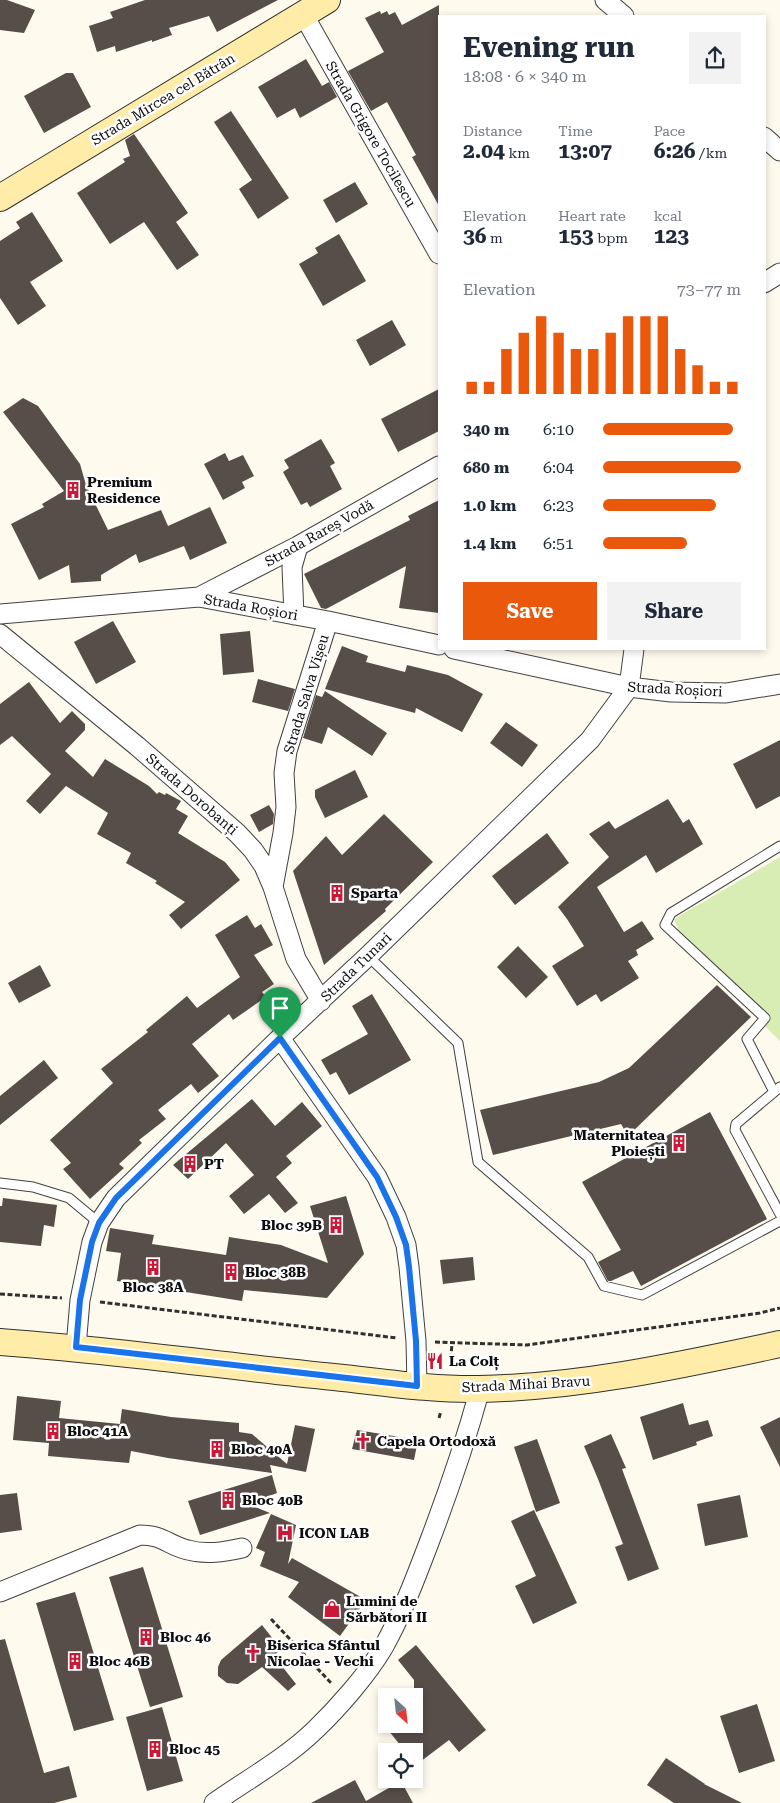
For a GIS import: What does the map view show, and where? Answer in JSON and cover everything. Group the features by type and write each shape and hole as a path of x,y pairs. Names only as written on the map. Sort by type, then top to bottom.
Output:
{"main road":[{"name":"Strada Mircea cel Bătrân","path":"0,198 328,0"},
{"name":"Strada Mihai Bravu","path":"0,1342 76,1347 417,1386 480,1389 589,1381 681,1365 780,1344"}],"street":[{"path":"605,0 623,15"},
{"name":"Strada Grigore Tocilescu","path":"303,14 438,252"},
{"path":"766,139 780,151"},
{"path":"766,282 780,273"},
{"name":"Strada Rareș Vodă","path":"199,597 298,546 438,467"},
{"path":"294,614 292,567 298,546"},
{"name":"Strada Roșiori","path":"0,614 199,597 294,614 438,645"},
{"name":"Strada Salva Vișeu","path":"273,886 286,807 284,773 287,751 328,621"},
{"name":"Strada Dorobanți","path":"0,634 137,746 237,833 253,850 264,866 273,886 296,958 320,1001"},
{"name":"Strada Roșiori","path":"458,650 629,688 671,692 726,693 780,684"},
{"name":"Strada Tunari","path":"76,1347 80,1300 92,1242 99,1223 116,1198 590,740 629,688 634,650"},
{"path":"280,1038 377,1177 396,1217 406,1245 416,1341 417,1386"},
{"path":"214,1803 296,1748 345,1697 382,1649 416,1578 450,1487 480,1389"},
{"path":"0,1592 140,1535 153,1535 186,1550 200,1552 217,1553 242,1548"}],"lane":[{"path":"780,846 671,913 665,925 765,1018 747,1040 777,1090 736,1124 735,1130 780,1214"},
{"path":"368,956 458,1043 478,1162 588,1256 604,1286 642,1294 780,1221"},
{"path":"0,1183 33,1187 69,1198 99,1223"}],"path":[{"path":"0,1294 80,1300 452,1344 527,1345 780,1308"},
{"path":"271,1620 345,1697"}],"green space":[{"path":"780,857 780,1041 685,947 674,919"}],"building":[{"path":"0,0 7,0 35,10 24,33 0,30"},
{"path":"145,0 278,0 217,32 209,16 169,28 172,35 152,42 152,40 116,52 115,46 97,52 89,26 113,18 110,12"},
{"path":"439,5 438,204 412,157 416,155 387,102 371,111 348,71 384,52 365,18 380,11 381,14 387,11 389,15 395,12 402,25"},
{"path":"306,59 322,86 329,82 337,97 300,118 295,108 277,118 258,87"},
{"path":"66,73 73,73 91,107 44,133 24,96"},
{"path":"231,111 289,198 258,219 239,189 252,180 214,122"},
{"path":"134,134 188,213 176,222 199,255 177,270 144,222 110,244 77,193 125,162 123,159 130,156 125,140"},
{"path":"355,182 368,204 336,223 323,200"},
{"path":"32,212 63,261 30,282 46,306 18,325 0,298 0,241 20,228 16,222"},
{"path":"339,234 366,281 323,306 299,264 318,253 315,248"},
{"path":"392,320 406,345 370,366 356,340"},
{"path":"438,390 438,432 398,452 381,419"},
{"path":"23,398 38,406 80,464 86,485 108,530 161,510 168,526 210,507 227,543 190,560 184,546 139,563 136,554 101,575 101,581 71,583 69,565 39,580 11,524 44,507 42,504 64,491 3,412"},
{"path":"321,439 335,463 330,466 342,489 310,507 307,502 301,505 283,472 289,468 284,460"},
{"path":"225,453 229,461 243,455 254,476 242,482 245,488 223,500 204,464"},
{"path":"438,501 438,613 399,608 406,566 326,609 321,608 304,574 410,520 408,516"},
{"path":"113,621 136,662 96,684 74,642"},
{"path":"250,631 254,672 223,675 220,634"},
{"path":"342,646 368,656 366,662 405,672 407,665 448,675 483,694 462,732 416,708 415,713 325,689"},
{"path":"258,679 295,689 288,711 252,702"},
{"path":"29,682 60,723 72,711 85,724 85,730 65,751 93,777 105,759 149,786 157,794 159,792 165,795 166,793 181,801 176,809 188,816 178,833 225,862 240,880 181,929 169,915 185,902 155,883 157,881 126,863 131,853 97,834 108,813 66,786 40,814 26,801 51,774 12,736 0,745 0,704"},
{"path":"325,691 387,733 372,756 328,727 322,744 303,738 316,695 322,697"},
{"path":"506,722 538,745 522,767 490,743"},
{"path":"780,740 780,796 756,809 733,764"},
{"path":"355,770 368,797 325,818 315,797 315,790"},
{"path":"668,799 683,823 689,819 703,844 656,873 646,855 597,887 624,932 642,921 654,939 636,950 638,955 628,961 639,978 601,1002 596,994 577,1006 552,966 584,946 558,907 609,857 589,834 609,821 615,829"},
{"path":"269,805 274,814 273,824 259,832 250,815"},
{"path":"384,814 433,862 385,909 386,911 324,965 293,871 326,836 342,855"},
{"path":"547,833 569,863 515,905 492,876"},
{"path":"247,915 255,928 261,924 273,945 254,955 274,984 262,992 266,997 233,1020 229,1014 192,1044 219,1076 198,1093 191,1084 158,1110 166,1119 139,1140 142,1143 119,1164 124,1168 90,1199 63,1169 71,1163 50,1140 113,1083 101,1069 148,1032 146,1030 187,996 197,1008 240,977 215,935"},
{"path":"518,946 548,977 526,998 497,967"},
{"path":"40,965 51,986 19,1003 8,983"},
{"path":"717,985 751,1017 628,1136 621,1124 493,1155 480,1110 599,1082 629,1068"},
{"path":"372,994 411,1060 349,1095 336,1072 330,1075 321,1060 368,1034 352,1006"},
{"path":"44,1060 58,1078 0,1125 0,1096"},
{"path":"252,1099 275,1126 302,1102 322,1126 286,1156 292,1163 276,1177 298,1203 285,1213 269,1194 244,1214 229,1196 254,1175 226,1143 188,1179 173,1165"},
{"path":"710,1112 767,1219 641,1286 633,1271 608,1281 598,1262 621,1250 582,1182"},
{"path":"346,1196 364,1254 327,1298 244,1290 242,1301 117,1281 121,1253 106,1251 110,1228 154,1235 152,1244 226,1255 229,1237 281,1245 328,1263 310,1206"},
{"path":"3,1198 57,1205 54,1227 44,1225 41,1246 0,1242 0,1206 2,1206"},
{"path":"473,1257 475,1280 443,1284 440,1260"},
{"path":"17,1396 61,1401 59,1418 120,1424 122,1409 171,1417 239,1423 239,1432 252,1434 287,1464 295,1425 315,1429 306,1472 270,1465 272,1473 131,1451 129,1463 48,1456 49,1443 13,1440"},
{"path":"683,1403 689,1425 708,1420 713,1436 696,1442 697,1445 653,1460 640,1417"},
{"path":"780,1417 780,1467 760,1427"},
{"path":"357,1430 418,1440 414,1460 352,1449"},
{"path":"611,1434 626,1468 622,1469 659,1569 628,1581 615,1547 623,1544 584,1446"},
{"path":"537,1439 560,1503 536,1512 514,1447"},
{"name":"Bloc 40B","path":"272,1475 277,1493 248,1504 270,1513 200,1535 188,1501"},
{"path":"17,1493 22,1530 0,1533 0,1495"},
{"path":"740,1495 748,1537 705,1546 697,1504"},
{"path":"534,1510 577,1603 533,1624 515,1586 536,1576 511,1521"},
{"path":"271,1514 296,1525 288,1564 292,1558 366,1600 340,1636 288,1597 299,1582 260,1566 265,1552 256,1548"},
{"name":"Bloc 46","path":"143,1567 183,1697 150,1707 109,1577"},
{"name":"Bloc 46B","path":"75,1592 114,1720 74,1731 36,1603"},
{"name":"Biserica Sfântul Nicolae - Vechi","path":"262,1625 281,1649 274,1656 296,1684 288,1691 262,1667 238,1684 227,1683 218,1676 218,1667 221,1660"},
{"path":"5,1639 44,1773 69,1766 77,1797 54,1803 0,1803 0,1640"},
{"path":"416,1645 486,1730 459,1752 449,1740 423,1760 423,1743 399,1743 390,1733 423,1733 423,1688 414,1688 414,1680 398,1660"},
{"path":"757,1704 775,1761 739,1773 720,1716"},
{"name":"Bloc 45","path":"162,1707 183,1781 147,1791 126,1717"},
{"path":"666,1758 704,1784 742,1803 674,1803 647,1785"},
{"path":"355,1780 366,1801 389,1788 405,1788 413,1803 311,1803"}],"place":[{"name":"Premium Residence","path":"73,490"},
{"name":"Sparta","path":"337,893"},
{"name":"Maternitatea Ploiești","path":"679,1143"},
{"name":"PT","path":"190,1164"},
{"name":"Bloc 39B","path":"336,1225"},
{"name":"Bloc 38A","path":"153,1267"},
{"name":"Bloc 38B","path":"231,1272"},
{"name":"La Colț","path":"435,1361"},
{"name":"Bloc 41A","path":"53,1431"},
{"name":"Capela Ortodoxă","path":"363,1441"},
{"name":"Bloc 40A","path":"217,1449"},
{"name":"Bloc 40B","path":"228,1500"},
{"name":"ICON LAB","path":"285,1533"},
{"name":"Lumini de Sărbători II","path":"332,1609"},
{"name":"Bloc 46","path":"146,1637"},
{"name":"Biserica Sfântul Nicolae - Vechi","path":"253,1653"},
{"name":"Bloc 46B","path":"75,1661"},
{"name":"Bloc 45","path":"155,1749"}],"route":[{"path":"280,1038 377,1177 396,1217 406,1245 409,1267 416,1341 417,1386 76,1347 80,1300 92,1242 99,1223 116,1198 280,1038"}]}
